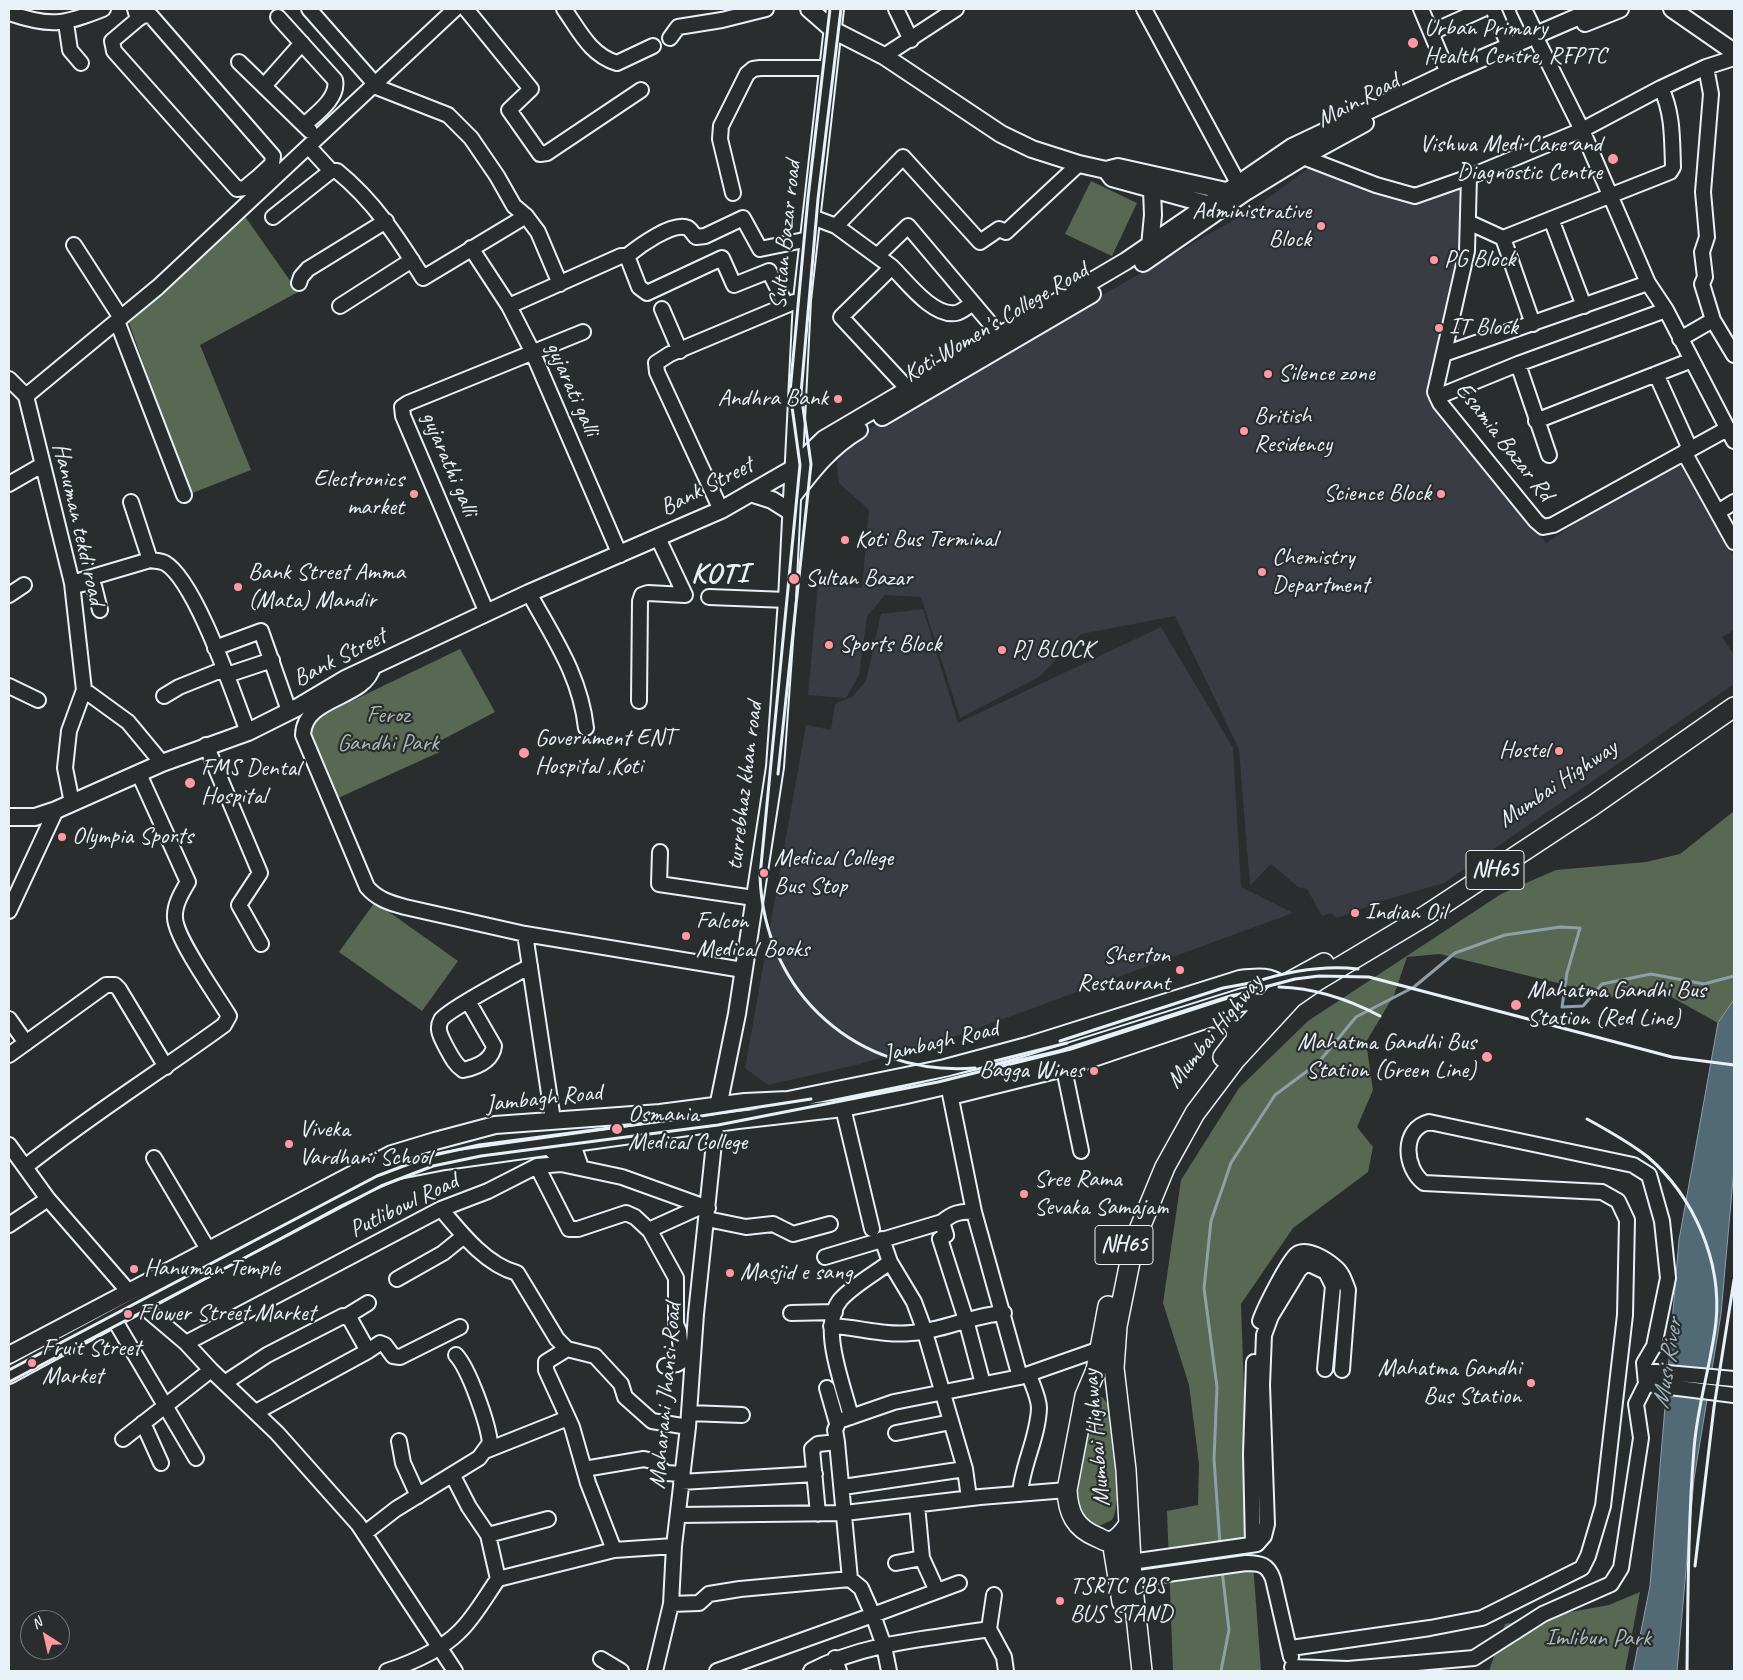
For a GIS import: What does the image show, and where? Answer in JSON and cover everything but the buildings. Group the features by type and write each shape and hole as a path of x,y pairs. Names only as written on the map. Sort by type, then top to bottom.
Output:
{"highway":[{"name":"Mumbai Highway","path":"1142,1671 1132,1571 1126,1470 1114,1368 1108,1350 1120,1257 1154,1162 1176,1122 1234,1042 1282,998 1397,920 1452,886 1734,693"},
{"name":"Mumbai Highway","path":"1112,1541 1091,1535 1075,1523 1068,1506 1067,1490 1086,1396 1117,1326 1134,1242 1166,1167 1195,1113 1216,1083 1282,998 1318,980 1425,916 1592,806 1734,707"},
{"name":"Mumbai Highway","path":"1112,1541 1130,1524"},
{"name":"Mumbai Highway","path":"1112,1541 1117,1564 1130,1671"}],"main road":[{"path":"809,9 833,30 884,56 1001,134 1032,149 1078,164 1106,170 1118,167 1232,192"},
{"name":"Sultan Bazar road","path":"794,468 802,300 835,9"},
{"name":"Main Road","path":"1298,152 1538,39 1596,9"},
{"name":"Main Road","path":"1232,192 1298,152 1448,73 1509,46 1538,39 1620,9"},
{"path":"1672,9 1734,52"},
{"path":"1691,9 1734,40"},
{"path":"1106,170 1112,178 1212,208"},
{"path":"1150,246 1154,214 1152,190"},
{"name":"Koti Women's College Road","path":"792,504 822,457 845,439 1060,314 1167,248 1232,192"},
{"name":"Koti Women's College Road","path":"794,468 824,439 1212,208"},
{"name":"turrebhaz khan road","path":"718,1107 737,1014 775,767 794,468"},
{"name":"Bank Street","path":"9,816 35,818 206,745 248,732 373,666 529,593 721,510 794,468"},
{"path":"750,493 792,504"},
{"name":"Jambagh Road","path":"9,1355 319,1191 402,1151 495,1125 718,1107 745,1102 788,1100 945,1068 1027,1046 1240,979 1264,977 1282,998"},
{"name":"Jambagh Road","path":"9,1375 338,1197 380,1177 401,1170 445,1161 950,1092 1062,1059 1233,1004 1282,998"},
{"path":"587,1117 594,1123 601,1125 609,1138"},
{"path":"401,1170 398,1161 402,1151"}],"street":[{"path":"9,13 37,23 66,23 104,9"},
{"path":"309,9 375,85 448,115 471,138 497,176 514,206 526,216 538,232 560,284"},
{"path":"9,379 26,396 119,320 261,183 313,143 454,9"},
{"path":"466,9 531,89 509,110 540,154 547,153 641,90"},
{"path":"564,9 584,39 599,56 617,63 653,46"},
{"path":"670,38 678,27 722,20 766,9"},
{"path":"896,9 911,40"},
{"path":"884,56 956,9"},
{"path":"1144,9 1232,192"},
{"path":"1421,9 1448,73"},
{"path":"1432,32 1483,9"},
{"path":"1493,9 1509,46"},
{"path":"1524,9 1582,130 1609,197 1648,283 1666,310 1731,435"},
{"path":"137,14 151,16 273,156 272,164 261,183 237,189 114,51 112,41 137,14"},
{"path":"278,17 336,80 331,98 304,125"},
{"path":"66,23 65,34 70,50 81,63"},
{"path":"264,86 302,44"},
{"path":"1298,152 1376,185 1416,196 1582,130 1661,88 1706,67 1734,58"},
{"path":"239,62 304,125 331,171"},
{"path":"1706,67 1711,94 1703,192 1707,237 1702,252 1705,277 1702,284 1713,320 1734,355"},
{"path":"733,193 720,138 721,126 747,74 760,68 828,68"},
{"path":"1468,222 1503,238 1609,197 1672,170 1670,114 1661,88"},
{"path":"836,226 904,157 980,242 999,229 1006,232 1078,164"},
{"path":"273,217 331,171 337,171 353,184 386,221 423,278 526,216"},
{"name":"Esamia Bazar Rd","path":"1469,176 1467,251 1435,388 1437,397 1530,514 1543,527 1553,525 1687,450 1731,435"},
{"path":"812,217 836,226 892,267 934,309 945,314 958,313 972,303"},
{"path":"509,306 615,257 627,256 644,242 678,227 688,228 696,237 705,236 743,218 760,249 809,239"},
{"path":"1551,219 1584,306"},
{"path":"299,283 301,277 308,269 386,221"},
{"path":"877,256 908,226 1000,335"},
{"path":"1503,238 1533,324"},
{"path":"74,245 119,320 184,495"},
{"name":"gujarati galli","path":"471,248 509,306 532,351 620,555"},
{"path":"627,256 639,287 647,293 722,258 734,284 769,271 786,305"},
{"path":"340,306 412,260"},
{"path":"892,267 841,316 908,389"},
{"path":"1444,354 1648,283"},
{"path":"721,510 657,372 656,363 680,350 802,300"},
{"path":"662,309 680,350"},
{"path":"1437,397 1518,364 1666,310"},
{"path":"1680,339 1713,320"},
{"path":"532,351 583,332"},
{"name":"gujarathi galli","path":"488,613 403,416 402,407 532,351"},
{"path":"1536,421 1692,360"},
{"path":"1518,364 1536,421 1550,455"},
{"path":"1656,374 1687,450 1734,542"},
{"name":"Hanuman tekdi road","path":"26,396 73,585 84,690 69,731 65,768 72,803"},
{"path":"9,484 42,465"},
{"path":"131,502 150,560"},
{"path":"1718,512 1734,502"},
{"path":"639,700 640,601 642,595 648,593 685,595 658,538"},
{"path":"73,585 150,560 164,562 185,586 194,601 226,672 248,732"},
{"path":"73,585 92,584 96,589 100,610"},
{"path":"9,595 24,586"},
{"path":"529,593 576,679 584,706 586,728"},
{"path":"708,597 787,600"},
{"path":"215,648 259,630 262,633 289,711"},
{"path":"164,696 179,687 272,660"},
{"path":"373,666 371,674 365,681 334,698 312,714 305,723 303,735 367,887 373,895 387,902 525,934 743,970"},
{"path":"9,686 38,700"},
{"path":"84,690 128,722 162,763"},
{"path":"206,745 260,873 239,905 261,944"},
{"path":"25,1167 130,1088 166,1067 224,1025 229,1016 181,937 174,918 180,894 188,882 139,774"},
{"path":"9,911 56,810"},
{"path":"660,852 659,884 754,898"},
{"path":"525,934 553,1120"},
{"path":"468,1001 494,1046 493,1053 488,1059 463,1070 452,1059 440,1036 438,1026 441,1018 468,1001 530,966"},
{"path":"9,1055 106,985 112,984 120,989 166,1067"},
{"path":"9,1019 26,1043"},
{"path":"1020,1494 1021,1473 1029,1453 1039,1406 1025,1376 974,1212 950,1092 1064,1069 1211,1019 1229,1022 1234,1032 1234,1042"},
{"path":"1064,1069 1081,1151"},
{"path":"843,1108 872,1229"},
{"path":"1291,1648 1430,1628 1482,1618 1582,1568 1588,1556 1603,1506 1625,1315 1627,1220 1622,1205 1614,1197 1602,1192 1424,1183 1417,1178 1411,1167 1408,1145 1413,1130 1420,1124 1429,1122 1470,1132 1535,1142 1633,1165 1649,1175 1662,1221 1668,1278 1654,1346 1644,1363 1650,1378"},
{"name":"Maharani Jhansi Road","path":"655,1671 671,1604 674,1546 689,1420 696,1314 716,1124"},
{"path":"9,1145 48,1199 129,1292"},
{"path":"523,1151 576,1153 581,1167"},
{"path":"154,1158 209,1250"},
{"name":"Putlibowl Road","path":"186,1343 441,1209 488,1191 537,1166 561,1164 622,1177 746,1228 773,1224 793,1234 830,1224"},
{"path":"537,1166 569,1229 578,1229 626,1213 635,1217 649,1230 677,1282 676,1324 683,1356 682,1361 677,1364 665,1366"},
{"path":"9,1224 48,1199"},
{"path":"441,1209 464,1236 507,1271 517,1273 557,1339 567,1349 595,1356 621,1384 625,1396 652,1421 742,1415"},
{"path":"649,1230 706,1211"},
{"path":"825,1257 942,1222 951,1215 961,1211 974,1212"},
{"path":"942,1222 946,1235 940,1239 966,1320 983,1384"},
{"path":"397,1279 443,1253 464,1236"},
{"path":"882,1239 890,1262 914,1302 924,1331 965,1469 969,1498"},
{"path":"1247,1545 1251,1398 1257,1333 1262,1315 1273,1292 1297,1254 1301,1252 1311,1252 1336,1267 1348,1290 1342,1370"},
{"path":"852,1417 833,1345 831,1326 840,1300 890,1262"},
{"path":"1132,1571 1152,1560 1247,1545 1260,1542 1264,1536 1266,1524 1262,1385 1264,1335 1271,1316 1299,1270 1307,1263 1326,1272 1333,1286 1325,1368"},
{"path":"226,1382 267,1355 347,1316 368,1303"},
{"path":"140,1304 186,1343 211,1370 256,1412 298,1456 365,1533 455,1671"},
{"path":"792,1313 835,1312"},
{"path":"831,1326 860,1328 876,1333 910,1334 1004,1312"},
{"path":"347,1316 368,1351"},
{"path":"114,1318 196,1458"},
{"path":"256,1412 380,1343 386,1345 394,1356 400,1357 460,1327"},
{"path":"567,1349 549,1359 545,1366 568,1418 584,1469 614,1550"},
{"path":"837,1423 894,1402 1025,1376 1108,1350"},
{"path":"365,1533 418,1496 454,1476 480,1458 490,1443 487,1428 468,1375 456,1355"},
{"path":"123,1439 211,1370"},
{"path":"1132,1571 1152,1577 1246,1563 1261,1563 1270,1570 1291,1648 1292,1669 1348,1669 1474,1658 1543,1614 1611,1584 1621,1568 1641,1438 1636,1404 1650,1378"},
{"path":"1650,1378 1734,1379"},
{"path":"1650,1378 1734,1394"},
{"path":"827,1388 837,1423 835,1430 843,1487 850,1579"},
{"path":"485,1451 568,1418"},
{"path":"896,1434 951,1422"},
{"path":"143,1423 161,1463"},
{"path":"398,1441 403,1463 418,1496"},
{"path":"818,1514 811,1452 813,1447 818,1444 837,1442"},
{"path":"584,1469 644,1459 652,1461 666,1473 682,1478 814,1474"},
{"path":"843,1487 965,1469"},
{"path":"454,1476 470,1507 488,1535 498,1578"},
{"path":"678,1515 845,1513 917,1506 969,1498 1067,1490"},
{"path":"917,1506 922,1558 937,1591"},
{"path":"488,1535 548,1519"},
{"path":"388,1671 402,1666 438,1647 459,1632 498,1578 614,1550 674,1546"},
{"path":"896,1563 922,1558"},
{"path":"671,1604 698,1603 709,1594 740,1589 850,1579 862,1588 884,1646 889,1671"},
{"path":"716,1671 959,1583"},
{"path":"994,1594 989,1629 1004,1657 1006,1671"},
{"path":"812,1671 837,1665 884,1646 989,1629"},
{"path":"601,1659 621,1671"}],"shaded area":[{"path":"1310,167 1420,199 1461,184 1459,273 1429,393 1546,543 1618,495 1684,457 1734,558 1734,630 1722,637 1734,655 1734,684 1444,883 1385,900 1337,918 1331,913 1322,916 1307,889 1298,887 1271,864 1250,886 1239,749 1175,616 1081,634 1039,677 960,718 921,597 885,595 867,616 859,675 846,698 808,695 818,585 862,588 869,510 839,483 836,455 860,434 1253,209"},
{"name":"Osmania Medical College","path":"923,609 958,723 1161,627 1233,748 1241,887 1293,913 962,1034 856,1065 768,1085 745,1068 806,725 831,730 835,704 852,697 866,681 881,614"}],"green space":[{"path":"1091,181 1137,203 1112,256 1065,234"},
{"path":"244,215 298,292 200,345 251,470 190,494 129,323"},
{"name":"Feroz Gandhi Park","path":"460,649 495,712 436,743 440,752 338,798 306,723"},
{"path":"1734,811 1734,1000 1718,1023 1657,989 1618,998 1440,954 1407,957 1394,995 1366,1042 1373,1090 1357,1127 1373,1147 1368,1172 1293,1228 1241,1304 1247,1482 1261,1671 1173,1671 1167,1511 1198,1505 1199,1464 1189,1385 1163,1303 1181,1180 1239,1088 1308,1021 1501,894 1556,870 1646,862 1680,854"},
{"path":"375,902 458,961 422,1011 339,952"},
{"path":"1102,1397 1108,1404 1116,1464 1117,1497 1116,1510 1112,1520 1099,1526 1085,1521 1080,1507 1078,1477 1082,1445 1092,1400"},
{"name":"Imlibun Park","path":"1640,1592 1625,1671 1489,1671 1505,1624 1609,1605"}],"water":[{"path":"1734,1000 1734,1168 1721,1314 1694,1479 1677,1671 1633,1671 1650,1586 1679,1240 1718,1023"}],"waterway":[{"path":"1220,1544 1214,1459 1217,1387 1204,1288 1211,1221 1231,1163 1275,1095 1318,1063 1356,1017 1414,987 1455,953 1505,935 1560,927 1580,928 1567,973 1562,1007 1583,1006 1602,984 1651,974 1704,984 1734,976"},
{"path":"1221,1671 1229,1630 1222,1570"}],"railway":[{"path":"830,9 808,198 790,392 800,465 760,876 766,918 779,957 799,991 825,1020 857,1042 893,1058 932,1067 975,1068"},
{"path":"778,774 811,464 801,393 818,199 841,9"},
{"path":"1255,982 1319,968 1358,969"},
{"path":"9,1382 381,1186 433,1166 481,1156 718,1125 938,1082 1071,1049 1246,992 1295,979 1319,976 1369,977 1672,1057 1734,1065"},
{"path":"1060,1041 1223,988 1261,981"},
{"path":"1279,987 1319,992 1356,1004 1380,1016"},
{"path":"987,1063 1067,1043"},
{"path":"9,1370 377,1176 430,1156 479,1145 701,1116 811,1099"},
{"path":"1587,1119 1634,1146 1648,1157 1679,1191 1701,1232 1714,1276 1717,1299 1716,1322 1698,1417 1692,1477 1687,1671"},
{"path":"1695,1566 1714,1407 1734,1280"}],"place":[{"name":"Urban Primary Health Centre, RFPTC","path":"1413,43"},
{"name":"Vishwa Medi Care and Diagnostic Centre","path":"1613,159"},
{"name":"Administrative Block","path":"1321,226"},
{"name":"PG Block","path":"1434,260"},
{"name":"IT Block","path":"1439,328"},
{"name":"Silence zone","path":"1268,374"},
{"name":"Andhra Bank","path":"838,399"},
{"name":"British Residency","path":"1244,431"},
{"name":"Electronics market","path":"414,494"},
{"name":"Science Block","path":"1441,494"},
{"name":"Koti Bus Terminal","path":"845,540"},
{"name":"Chemistry Department","path":"1262,572"},
{"name":"Sultan Bazar","path":"794,579"},
{"name":"Bank Street Amma (Mata) Mandir","path":"238,587"},
{"name":"Sports Block","path":"829,645"},
{"name":"PJ BLOCK","path":"1002,650"},
{"name":"Hostel","path":"1559,751"},
{"name":"Government ENT Hospital ,Koti","path":"524,753"},
{"name":"FMS Dental Hospital","path":"190,783"},
{"name":"Olympia Sports","path":"62,837"},
{"name":"Medical College Bus Stop","path":"764,873"},
{"name":"Indian Oil","path":"1355,913"},
{"name":"Falcon Medical Books","path":"686,936"},
{"name":"Sherton Restaurant","path":"1180,970"},
{"name":"Mahatma Gandhi Bus Station (Red Line)","path":"1516,1005"},
{"name":"Mahatma Gandhi Bus Station (Green Line)","path":"1487,1057"},
{"name":"Bagga Wines","path":"1094,1071"},
{"name":"Osmania Medical College","path":"617,1129"},
{"name":"Viveka Vardhani School","path":"289,1144"},
{"name":"Sree Rama Sevaka Samajam","path":"1024,1194"},
{"name":"Hanuman Temple","path":"134,1269"},
{"name":"Masjid e sang","path":"730,1273"},
{"name":"Flower Street Market","path":"128,1314"},
{"name":"Fruit Street Market","path":"32,1363"},
{"name":"Mahatma Gandhi Bus Station","path":"1531,1383"},
{"name":"TSRTC CBS BUS STAND","path":"1060,1601"}],"district":[{"name":"KOTI","path":"720,574"}],"water label":[{"name":"Musi River","path":"1668,1364"}]}
